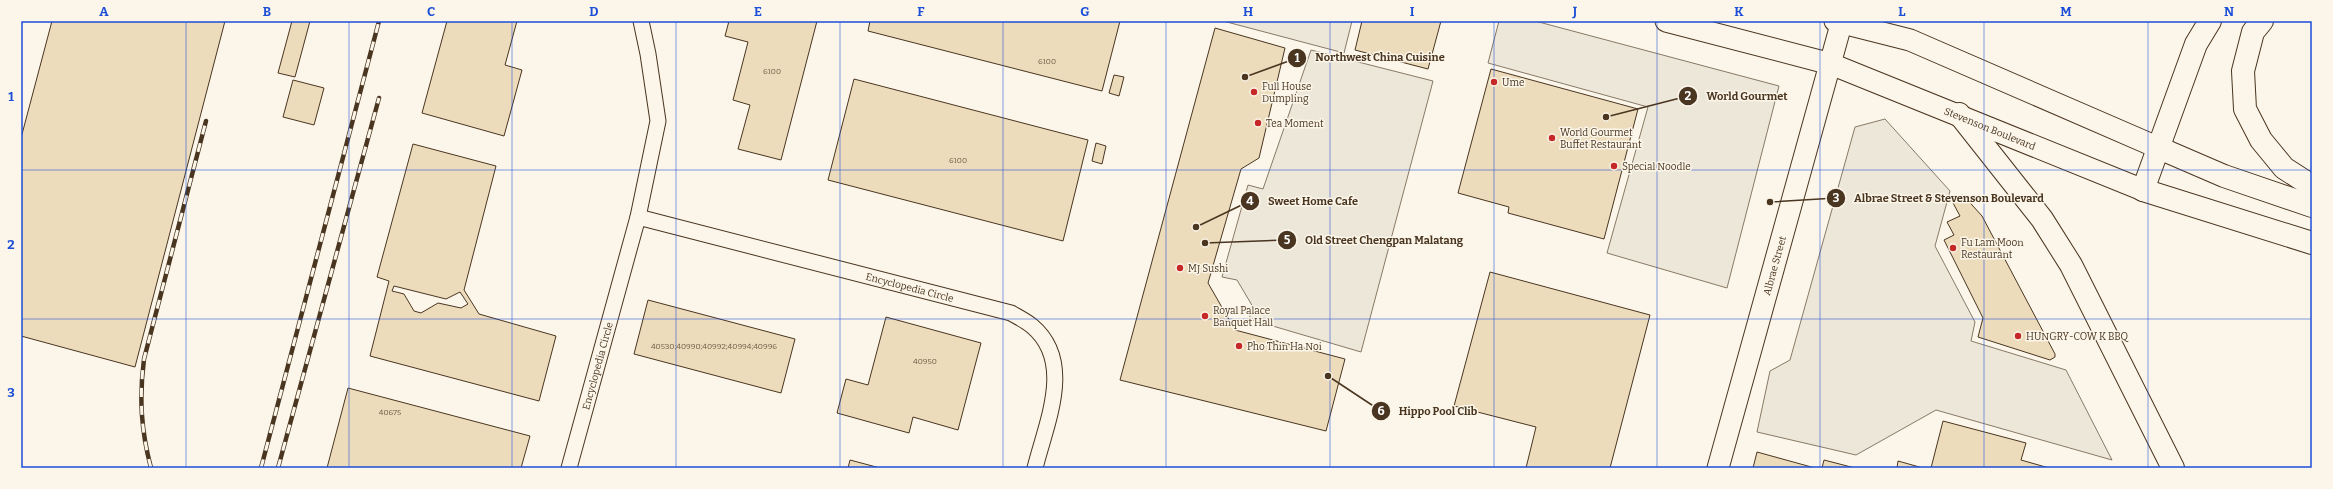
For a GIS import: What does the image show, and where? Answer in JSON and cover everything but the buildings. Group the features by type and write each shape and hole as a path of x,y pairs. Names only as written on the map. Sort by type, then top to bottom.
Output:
{"main road":[{"name":"Stevenson Boulevard","path":"1666,21 1831,64 1959,114 2143,190 2312,242"},
{"path":"1898,21 1910,40"},
{"path":"2143,190 2196,44 2210,21"},
{"path":"2262,21 2253,32 2243,71 2245,109 2261,140 2284,168 2312,186"},
{"name":"Albrae Street","path":"1718,468 1831,64 1840,22"},
{"path":"1840,22 1910,40 2224,176 2312,206"},
{"path":"1959,114 2042,219 2071,265 2173,468"}],"street":[{"name":"Encyclopedia Circle","path":"569,468 638,217 658,121 648,54 641,21"},
{"name":"Encyclopedia Circle","path":"638,217 1011,313 1032,326 1047,344 1056,368 1056,387 1035,468"}],"shaded area":[{"path":"1223,21 1352,21 1344,53"},
{"path":"1499,21 1535,21 1779,86 1727,288 1607,253 1648,107 1488,63"},
{"path":"1311,50 1433,81 1361,352 1249,319 1253,307 1237,280 1222,277 1248,185 1263,189"},
{"path":"1885,119 1950,191 1935,246 1975,322 1971,341 2066,370 2112,460 1936,410 1856,455 1757,432 1770,371 1790,360 1855,127"}],"railway":[{"path":"261,468 379,21"},
{"path":"278,468 379,98"},
{"path":"151,468 143,427 141,401 144,359 206,121"}],"place":[{"name":"Northwest China Cuisine","path":"1245,77"},
{"name":"Ume","path":"1494,82"},
{"name":"Full House Dumpling","path":"1254,92"},
{"name":"World Gourmet","path":"1606,117"},
{"name":"Tea Moment","path":"1258,123"},
{"name":"World Gourmet Buffet Restaurant","path":"1552,138"},
{"name":"Special Noodle","path":"1614,166"},
{"name":"Albrae Street & Stevenson Boulevard","path":"1770,202"},
{"name":"Sweet Home Cafe","path":"1196,227"},
{"name":"Old Street Chengpan Malatang","path":"1205,243"},
{"name":"Fu Lam Moon Restaurant","path":"1953,248"},
{"name":"MJ Sushi","path":"1180,268"},
{"name":"Royal Palace Banquet Hall","path":"1205,316"},
{"name":"HUNGRY-COW K BBQ","path":"2018,336"},
{"name":"Pho Thin Ha Noi","path":"1239,346"},
{"name":"Hippo Pool Clib","path":"1328,376"}]}
